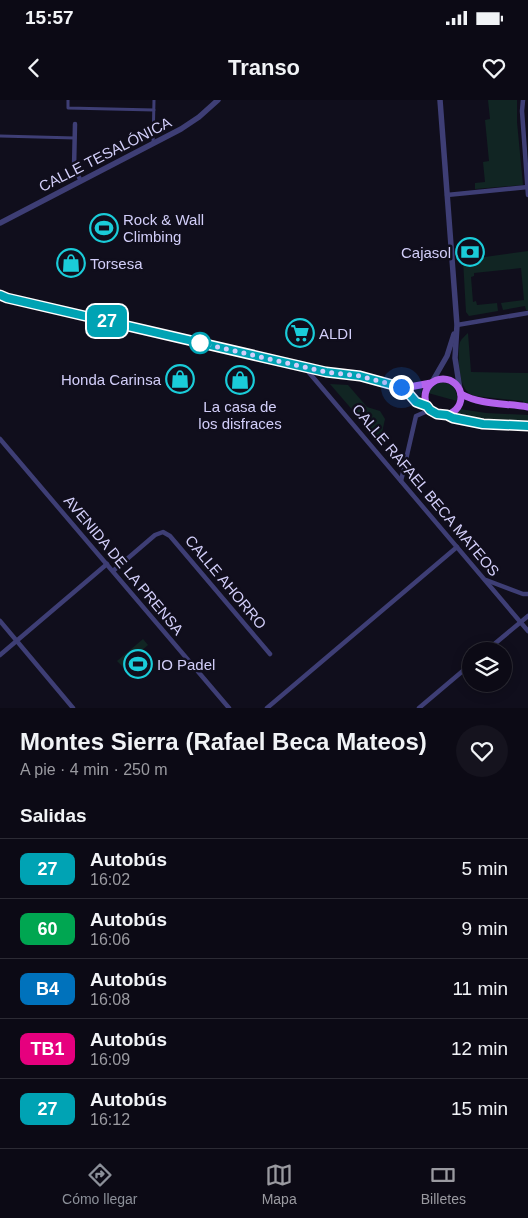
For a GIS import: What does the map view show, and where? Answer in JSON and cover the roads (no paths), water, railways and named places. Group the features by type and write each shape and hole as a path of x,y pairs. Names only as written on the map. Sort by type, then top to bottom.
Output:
{"main road":[{"path":"2,297 326,372 360,376 404,388 441,379 450,380 457,386 460,392 460,402 459,406 447,415"},
{"path":"428,408 424,396 432,382"},
{"path":"404,388 416,402 437,414 474,422 528,426"},
{"path":"460,392 470,399 479,401 528,407"}],"street":[{"path":"68,100 68,108 154,110"},
{"path":"153,144 154,100"},
{"name":"CALLE TESALÓNICA","path":"0,223 181,129 199,117 218,100"},
{"path":"440,100 457,325 454,358 460,392"},
{"path":"523,100 522,112 528,195"},
{"path":"522,112 528,113"},
{"path":"75,124 74,168 81,181"},
{"path":"0,136 75,138"},
{"path":"446,195 528,187"},
{"path":"457,325 528,313"},
{"path":"432,382 447,356 457,325"},
{"name":"CALLE RAFAEL BECA MATEOS","path":"304,367 528,630"},
{"path":"401,481 416,416 428,408"},
{"name":"AVENIDA DE LA PRENSA","path":"0,438 228,708"},
{"name":"CALLE AHORRO","path":"112,571 155,534 163,532 170,536 270,654"},
{"path":"268,708 457,547"},
{"path":"0,655 107,564"},
{"path":"485,580 523,594 528,594"},
{"path":"497,642 528,616"},
{"path":"0,621 73,708"},
{"path":"419,708 462,672"}],"place":[{"name":"Rock & Wall Climbing","path":"104,228"},
{"name":"Cajasol","path":"470,252"},
{"name":"Torsesa","path":"71,263"},
{"name":"ALDI","path":"300,333"},
{"name":"Honda Carinsa","path":"180,379"},
{"name":"La casa de los disfraces","path":"240,380"},
{"name":"IO Padel","path":"138,664"}]}
